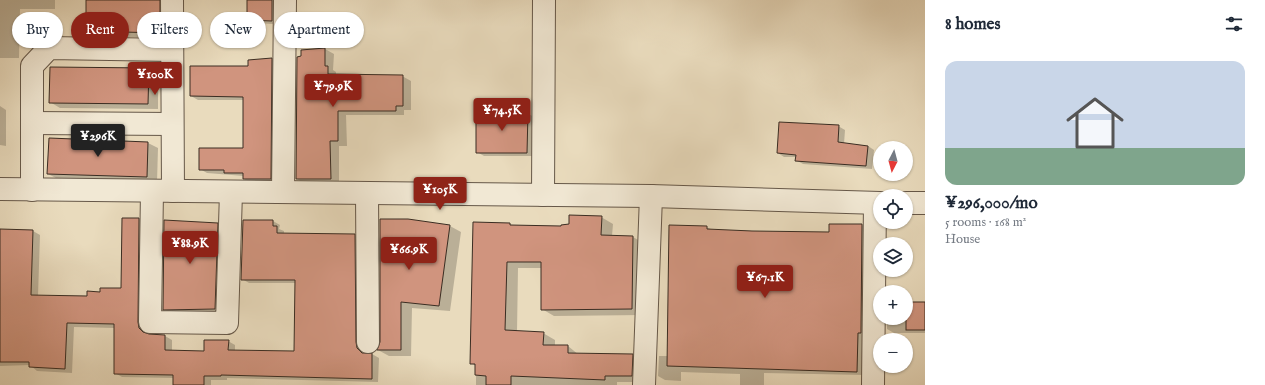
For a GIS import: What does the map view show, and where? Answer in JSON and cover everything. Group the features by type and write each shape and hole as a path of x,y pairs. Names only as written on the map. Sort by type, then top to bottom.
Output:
{"street":[{"path":"172,0 172,124 162,191 150,322 228,323 231,192"},
{"path":"283,192 285,0"},
{"path":"543,195 544,0"},
{"path":"32,190 32,66 49,48 172,50"},
{"path":"32,123 172,124"},
{"path":"0,189 651,196 873,203"},
{"path":"367,193 368,342"},
{"path":"644,385 651,196"},
{"path":"913,203 925,203"},
{"path":"873,385 876,229"}],"building":[{"path":"86,0 160,0 160,12 137,12 137,32 129,32 129,12 86,12"},
{"path":"247,0 272,0 272,21 266,21 266,12 247,12"},
{"path":"325,48 325,66 328,66 328,74 403,75 403,106 396,106 396,111 338,111 338,141 330,141 331,179 296,179 297,57 301,56 301,50"},
{"path":"272,58 271,179 243,179 243,173 224,173 224,170 199,170 199,148 243,148 243,97 190,96 190,66 248,66 248,60"},
{"path":"50,67 149,68 148,104 49,103"},
{"path":"476,112 528,112 527,153 476,153"},
{"path":"779,122 839,125 838,142 868,146 866,166 795,161 796,155 777,153"},
{"path":"49,138 148,142 147,177 47,174"},
{"path":"569,215 602,216 601,235 633,236 632,309 541,310 541,262 507,262 505,330 544,332 543,345 568,345 568,353 633,354 632,376 605,376 605,380 511,376 511,385 486,385 486,376 475,375 475,364 470,364 473,222 510,223 510,225 561,226 569,224"},
{"path":"122,218 139,218 139,328 143,332 149,334 165,335 165,350 204,351 204,340 229,340 228,350 294,351 295,280 241,280 243,220 273,220 273,226 277,226 277,233 355,234 356,342 357,348 362,353 372,353 372,379 221,375 204,376 204,385 173,385 173,375 114,374 114,324 67,323 65,369 29,367 29,362 0,362 0,229 33,230 31,295 87,296 87,291 100,292 100,288 121,288"},
{"path":"380,219 408,219 450,225 439,306 401,302 401,350 377,350 380,342"},
{"path":"164,220 218,223 215,309 163,310"},
{"path":"829,224 862,224 861,333 858,333 857,372 667,366 669,225 707,226 707,229 752,231 829,232"},
{"path":"913,302 925,302 925,330 906,330 906,325 913,325"}]}
